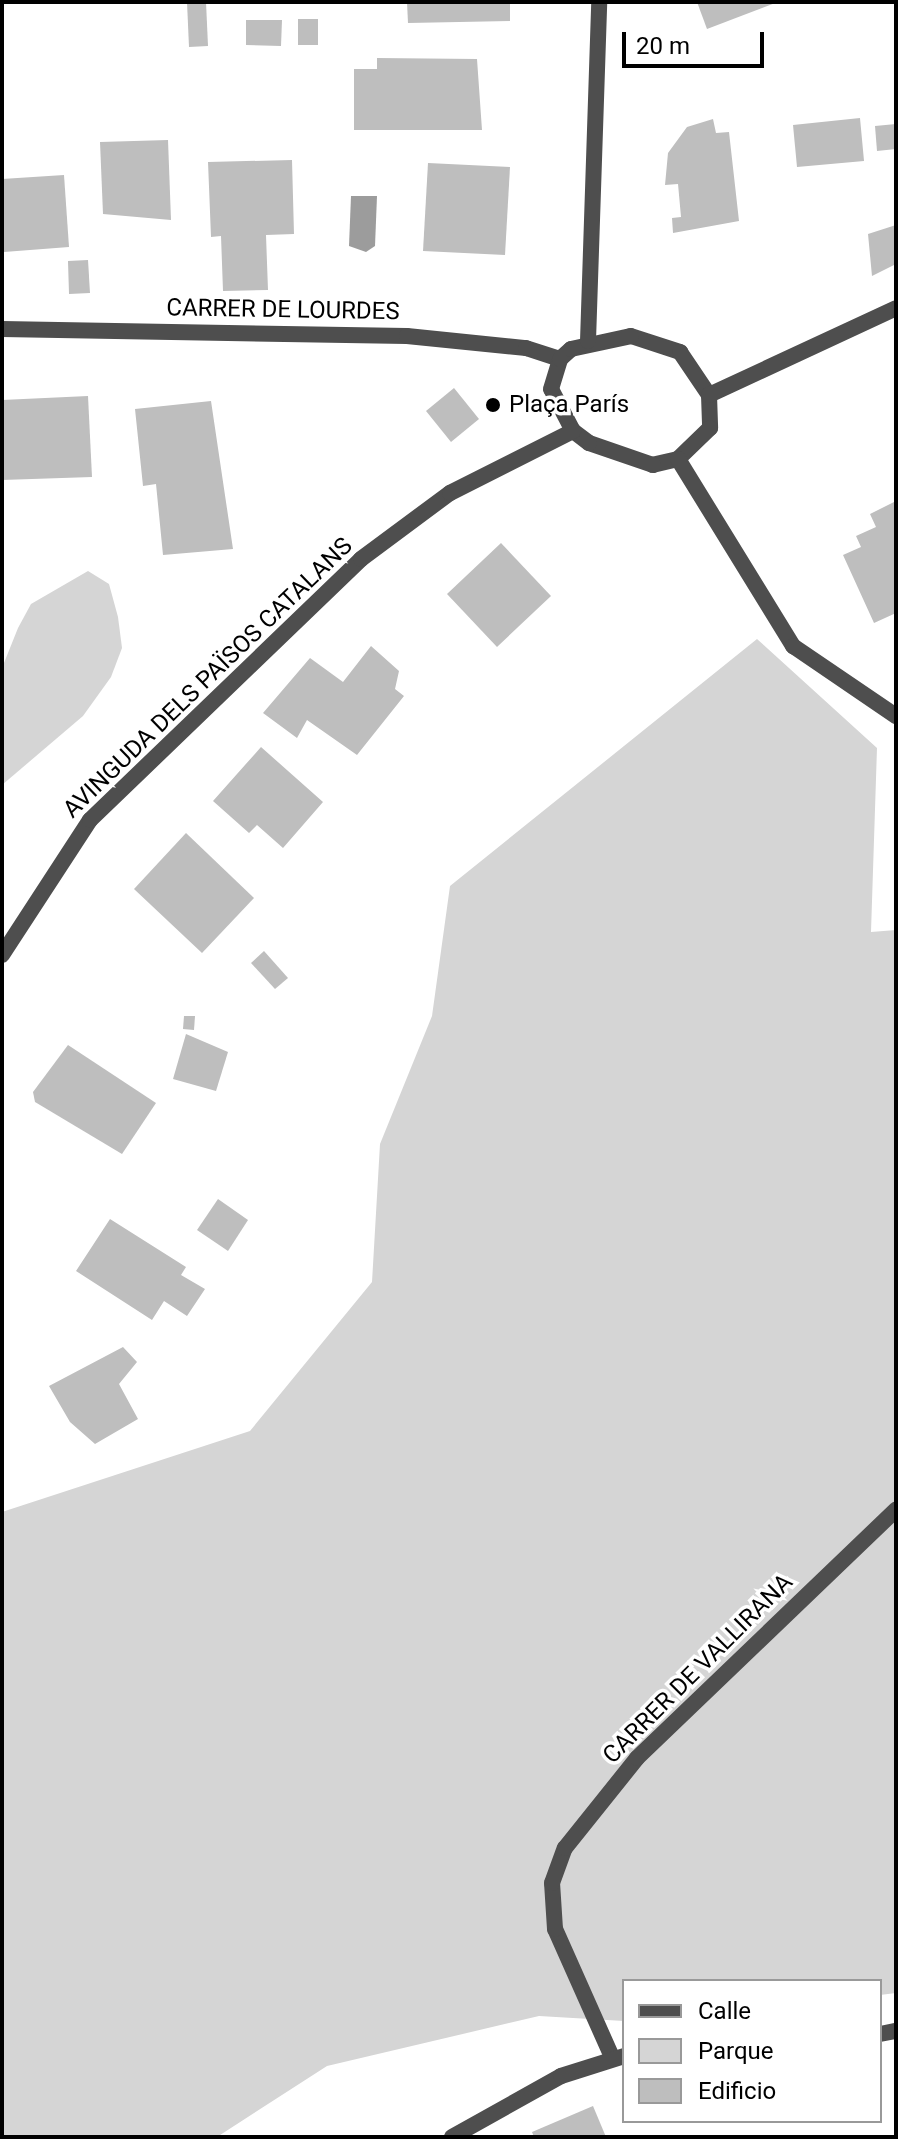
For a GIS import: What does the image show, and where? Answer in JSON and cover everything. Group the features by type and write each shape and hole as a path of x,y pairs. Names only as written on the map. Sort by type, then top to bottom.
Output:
{"street":[{"path":"588,341 599,2"},
{"path":"709,395 896,308"},
{"name":"CARRER DE LOURDES","path":"2,329 407,336 526,348 560,359"},
{"path":"631,336 680,352 709,395 710,428 678,459 653,465 608,452 573,431 551,389 560,359 588,341 631,336"},
{"name":"AVINGUDA DELS PAÏSOS CATALANS","path":"2,955 90,820 361,559 450,493 573,431"},
{"path":"678,459 793,646 896,716"},
{"name":"CARRER DE VALLIRANA","path":"618,2056 555,1929 552,1883 565,1848 637,1758 896,1510"},
{"path":"452,2137 561,2076 618,2056"}],"green space":[{"path":"88,571 109,584 118,617 122,648 111,677 83,716 2,785 2,668 18,628 31,604"},
{"path":"757,639 877,748 871,932 896,930 896,1993 882,1995 882,1979 622,1979 622,2021 539,2016 327,2066 217,2137 2,2137 2,1512 250,1431 372,1282 380,1144 432,1016 450,886"}],"shaded area":[{"path":"351,196 377,196 375,246 366,252 349,246"}],"building":[{"path":"187,2 206,2 208,46 189,47"},
{"path":"407,2 510,2 510,21 408,23"},
{"path":"697,2 778,2 707,29"},
{"path":"298,19 318,19 318,45 298,45"},
{"path":"246,20 282,20 281,46 246,45"},
{"path":"377,58 477,59 482,130 354,130 354,69 377,69"},
{"path":"860,118 864,161 797,167 793,125"},
{"path":"713,119 716,133 729,132 739,221 673,233 672,218 681,217 678,184 665,185 668,153 687,127"},
{"path":"896,124 896,149 877,151 875,126"},
{"path":"168,140 171,220 103,214 100,142"},
{"path":"292,160 294,234 266,235 268,290 223,291 221,236 211,237 208,162"},
{"path":"428,163 510,167 505,255 423,251"},
{"path":"64,175 69,247 4,252 2,179"},
{"path":"896,225 896,264 872,276 868,234"},
{"path":"88,260 90,293 69,294 68,261"},
{"path":"454,388 479,419 451,442 426,411"},
{"path":"88,396 92,477 2,480 2,400"},
{"path":"211,401 233,549 163,555 156,484 143,486 135,409"},
{"path":"896,501 896,613 874,623 843,555 861,547 856,536 876,527 870,514"},
{"path":"501,543 551,596 497,647 447,594"},
{"path":"371,646 399,671 395,689 404,696 357,755 307,720 297,738 263,713 310,658 343,682"},
{"path":"261,747 323,802 283,848 257,825 249,833 213,801"},
{"path":"186,833 254,898 202,953 134,889"},
{"path":"264,951 288,978 275,989 251,963"},
{"path":"184,1016 195,1016 194,1030 183,1029"},
{"path":"186,1034 228,1052 216,1091 173,1079"},
{"path":"68,1045 156,1103 122,1154 35,1102 33,1092"},
{"path":"218,1199 248,1220 228,1251 197,1230"},
{"path":"110,1219 186,1267 181,1275 205,1289 187,1316 164,1301 152,1320 76,1271"},
{"path":"123,1347 137,1362 119,1384 138,1419 95,1444 70,1422 49,1386"},
{"path":"593,2106 606,2137 534,2137 532,2132"}],"place":[{"name":"Plaça París","path":"493,405"}]}
